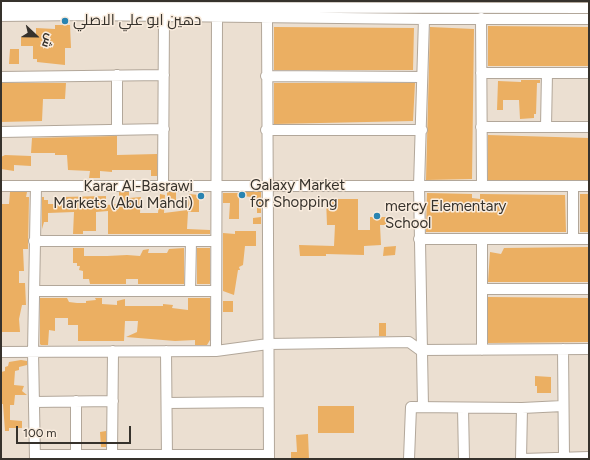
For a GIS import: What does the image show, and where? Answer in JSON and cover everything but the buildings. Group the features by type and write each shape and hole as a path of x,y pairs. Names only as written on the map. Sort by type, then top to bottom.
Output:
{"street":[{"path":"1,7 90,11 163,8 267,8 431,4 456,8 475,15 589,19"},
{"path":"163,8 217,17 267,8 424,19 455,18 539,4 589,8"},
{"path":"163,8 164,186"},
{"path":"36,186 33,352 35,457 76,454 112,454 167,457 269,457 266,130 267,8"},
{"path":"455,18 459,14 456,8"},
{"path":"1,16 70,11"},
{"path":"475,15 481,73 482,186"},
{"path":"216,351 217,17"},
{"path":"423,407 420,350 419,186 422,130 424,19"},
{"path":"481,73 589,73"},
{"path":"546,127 547,73"},
{"path":"117,75 117,130"},
{"path":"1,77 164,75"},
{"path":"266,76 422,77"},
{"path":"481,127 589,127"},
{"path":"1,132 164,130"},
{"path":"266,130 422,130"},
{"path":"1,186 589,186"},
{"path":"573,186 573,239"},
{"path":"419,239 589,239"},
{"path":"482,239 482,350"},
{"path":"34,241 216,241"},
{"path":"190,290 191,241"},
{"path":"482,289 589,289"},
{"path":"34,291 216,291"},
{"path":"1,352 216,351 268,344 409,342 420,350 589,349"},
{"path":"564,349 564,457"},
{"path":"166,351 167,457"},
{"path":"112,454 113,352"},
{"path":"76,401 76,454"},
{"path":"34,402 113,401"},
{"path":"167,404 268,402"},
{"path":"410,459 411,407 522,408 563,406"},
{"path":"463,408 464,459"},
{"path":"522,408 522,459 589,456"}],"place":[{"name":"دهين ابو علي الاصلي","path":"65,21"},
{"name":"Galaxy Market for Shopping","path":"242,195"},
{"name":"Karar Al-Basrawi Markets (Abu Mahdi)","path":"201,196"},
{"name":"mercy Elementary School","path":"377,216"}]}
